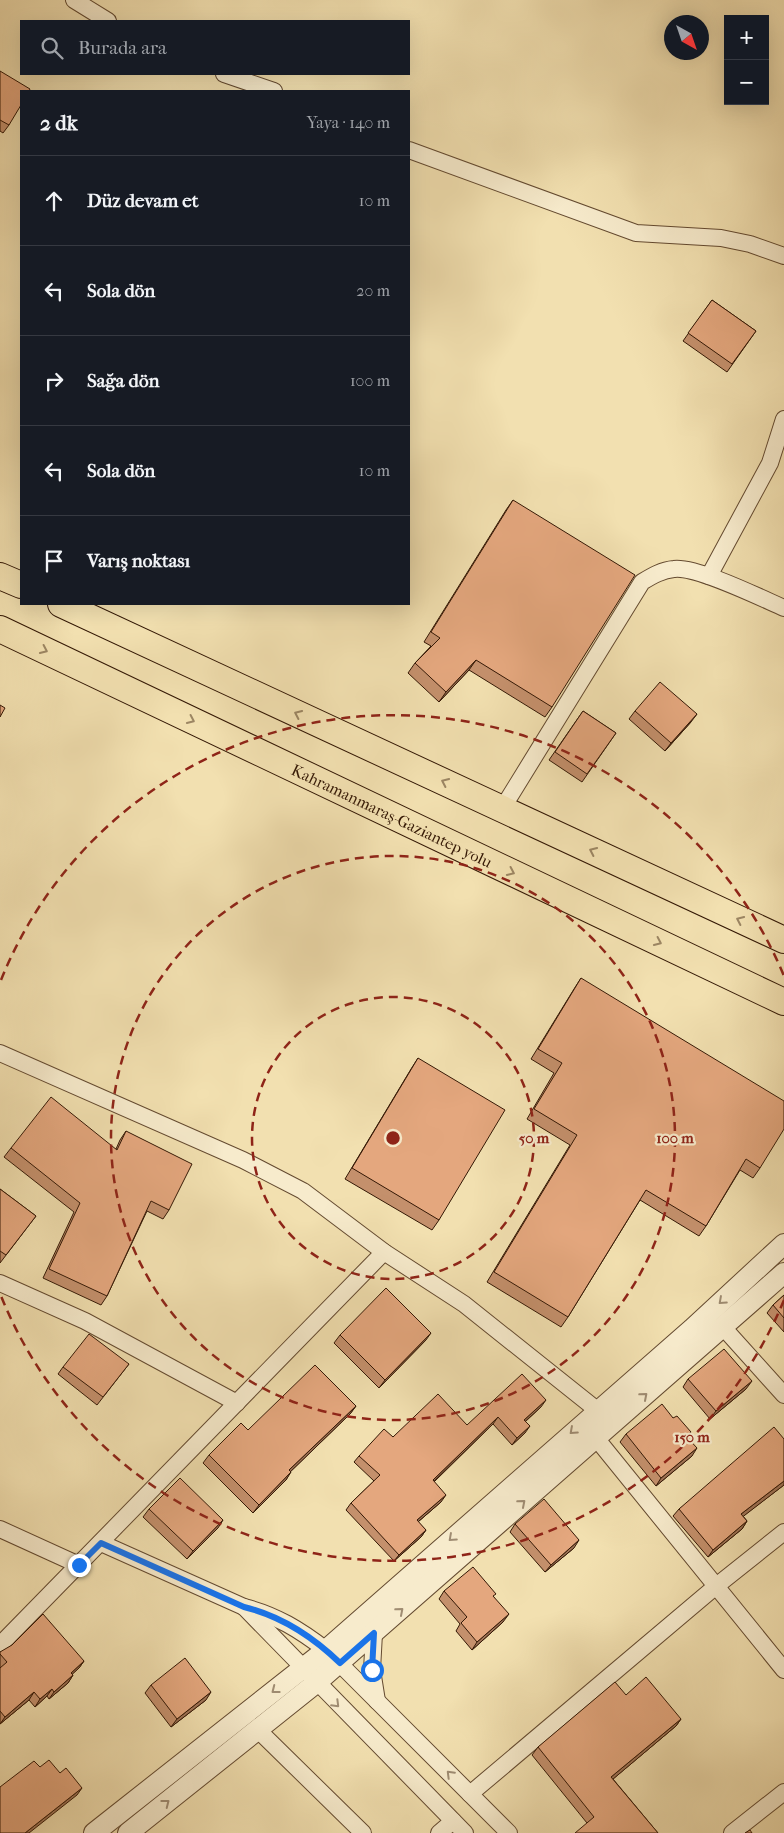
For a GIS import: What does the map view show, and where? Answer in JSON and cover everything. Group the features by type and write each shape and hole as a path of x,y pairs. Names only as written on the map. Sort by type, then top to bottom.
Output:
{"highway":[{"path":"0,576 20,585"},
{"path":"63,605 784,940"},
{"name":"Kahramanmaraş-Gaziantep yolu","path":"0,629 784,1002"}],"street":[{"path":"74,0 106,20"},
{"path":"227,75 271,90"},
{"path":"410,150 636,234 721,238 750,244 784,256"},
{"path":"709,576 770,463 784,419"},
{"path":"502,809 642,582 662,571 676,568 709,576 784,608"},
{"path":"0,1053 244,1160 303,1191 384,1252 464,1304 597,1410"},
{"path":"128,1833 316,1683 333,1656 597,1410 784,1244"},
{"path":"0,1645 384,1252"},
{"path":"94,1833 302,1669 333,1656 374,1633 784,1273"},
{"path":"747,1278 760,1294"},
{"path":"0,1283 85,1321 237,1402"},
{"path":"722,1326 784,1395"},
{"path":"596,1438 784,1670"},
{"path":"0,1530 79,1565"},
{"path":"470,1794 715,1587 784,1532"},
{"path":"101,1543 244,1607 267,1613 286,1622 333,1656 509,1833"},
{"path":"244,1607 302,1669 465,1833"},
{"path":"374,1633 372,1670 377,1701"},
{"path":"258,1730 363,1833"},
{"path":"732,1833 784,1792"},
{"path":"438,1833 453,1821"}],"building":[{"path":"0,71 30,89 20,90 20,107 9,125 0,120"},
{"path":"712,300 756,331 732,364 688,333"},
{"path":"513,500 635,575 552,707 476,660 446,692 415,663 440,638 431,632"},
{"path":"660,682 697,714 671,743 635,711"},
{"path":"0,705 5,708 0,717"},
{"path":"583,711 616,733 587,774 555,752"},
{"path":"581,978 784,1101 784,1129 760,1168 746,1159 706,1226 646,1190 568,1317 494,1272 577,1135 534,1109 562,1063 538,1049"},
{"path":"418,1058 505,1110 439,1220 352,1168"},
{"path":"51,1097 117,1150 126,1131 192,1164 169,1210 151,1201 107,1296 49,1269 80,1203 11,1148"},
{"path":"0,1189 36,1216 6,1255 0,1251"},
{"path":"386,1288 431,1333 385,1380 340,1335"},
{"path":"784,1295 784,1318 773,1305"},
{"path":"89,1334 129,1364 103,1397 63,1367"},
{"path":"724,1349 752,1381 716,1411 688,1379"},
{"path":"315,1365 356,1406 289,1470 291,1472 259,1505 209,1455 241,1423 248,1430"},
{"path":"522,1374 546,1400 524,1420 530,1426 517,1438 498,1417 433,1480 446,1495 417,1520 426,1530 399,1555 351,1503 380,1475 359,1456 384,1429 393,1437 438,1394 467,1425"},
{"path":"662,1404 673,1418 677,1416 691,1432 686,1436 697,1448 661,1478 626,1434"},
{"path":"774,1427 784,1439 784,1481 741,1514 747,1521 713,1550 679,1509"},
{"path":"180,1478 223,1520 193,1551 149,1509"},
{"path":"544,1499 579,1540 551,1565 515,1524"},
{"path":"473,1567 496,1594 493,1596 509,1614 477,1642 461,1623 467,1617 444,1591"},
{"path":"43,1614 84,1661 71,1673 73,1675 54,1692 52,1689 40,1699 34,1692 5,1717 0,1711 0,1668 7,1662 0,1652 12,1645"},
{"path":"185,1658 211,1692 177,1719 151,1685"},
{"path":"646,1677 681,1719 611,1777 658,1833 575,1833 594,1817 538,1747 615,1682 626,1695"},
{"path":"49,1760 60,1773 66,1768 82,1788 25,1833 0,1833 0,1787 34,1761 40,1767"}],"route":[{"path":"79,1565 101,1543 244,1607 267,1613 286,1622 308,1636 340,1663 374,1633 372,1670"}]}
